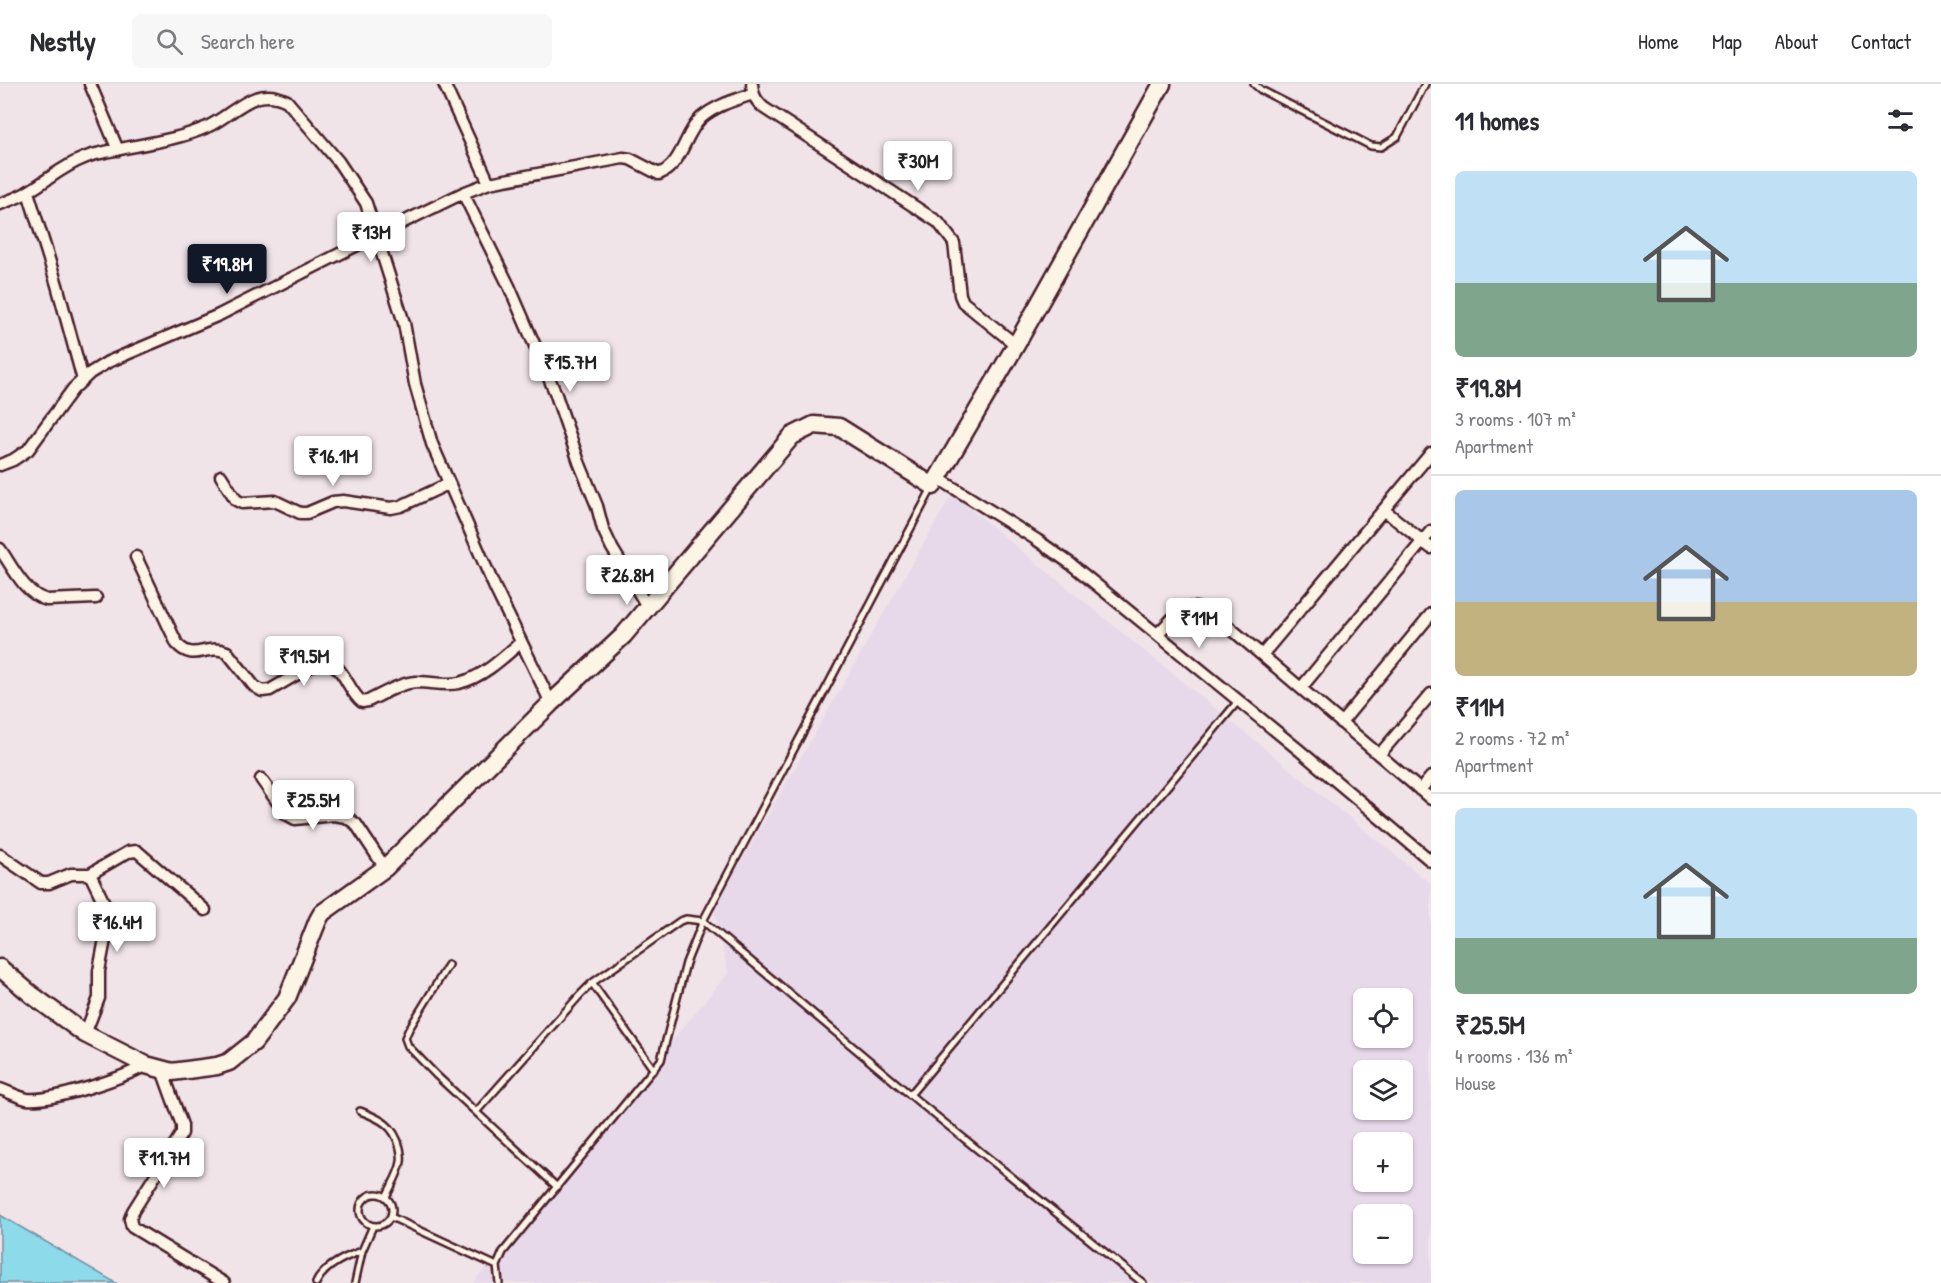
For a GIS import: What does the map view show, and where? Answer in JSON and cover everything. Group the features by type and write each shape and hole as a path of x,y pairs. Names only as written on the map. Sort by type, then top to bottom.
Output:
{"street":[{"path":"90,84 117,150"},
{"path":"444,84 489,183"},
{"path":"935,482 1016,345 1162,84"},
{"path":"0,465 28,450 73,389 108,362 219,315 377,235 463,193 489,183 622,158 630,159 660,174 672,166 700,119 720,105 752,89 756,101 764,108 938,222 954,243 960,295 963,302 1016,345"},
{"path":"0,204 28,192 52,174 85,157 198,130 223,118 245,100 263,94 278,95 287,101 338,160 366,203 404,323 417,394 432,444 448,484 550,703"},
{"path":"28,192 83,380"},
{"path":"463,193 509,286 555,392 597,506 603,529 648,608"},
{"path":"0,968 85,1034 154,1067 178,1072 224,1065 235,1058 254,1042 293,987 322,913 386,868 550,703 623,636 792,436 814,424 839,427 1054,552 1239,700 1431,861"},
{"path":"1262,655 1431,453"},
{"path":"221,476 236,500 242,503 275,501 300,513 307,513 333,502 343,501 391,508 401,506 448,484"},
{"path":"1384,510 1427,544"},
{"path":"1300,688 1427,544 1431,531"},
{"path":"0,549 30,592 39,598 47,600 96,598"},
{"path":"136,557 177,644 184,652 190,654 212,649 227,652 254,686 262,691 270,690 318,662 328,661 334,663 355,696 362,702 368,701 406,683 451,685 461,683 489,668 521,642"},
{"path":"1157,634 1190,606 1201,608 1215,616 1431,799"},
{"path":"1341,723 1431,614"},
{"path":"1379,755 1431,694"},
{"path":"1420,790 1431,777"},
{"path":"261,779 286,814 295,819 334,815 346,817 356,824 386,868"},
{"path":"0,855 41,883 49,883 71,874 90,874 128,852 137,851 205,910"},
{"path":"85,1034 99,998 99,971 108,923 105,905 90,874"},
{"path":"0,1089 27,1099 58,1095 154,1067"},
{"path":"154,1067 182,1125 182,1133 133,1210 130,1219 132,1227 224,1283"}],"lane":[{"path":"1254,84 1261,90 1371,146 1381,147 1397,137 1425,84"},
{"path":"499,1283 497,1266 503,1252 661,1060 684,969 703,921 935,482"},
{"path":"910,1095 1239,700"},
{"path":"476,1112 592,983 680,921 686,919 703,921 910,1095 1143,1283"},
{"path":"448,965 405,1038 408,1046 557,1187"},
{"path":"592,983 654,1070"},
{"path":"360,1111 381,1119 389,1125 398,1142 402,1158 401,1165 386,1197"},
{"path":"376,1194 386,1197 392,1206 390,1217 383,1224 373,1226 368,1224 361,1216 363,1201 376,1194"},
{"path":"390,1217 497,1266"},
{"path":"355,1283 362,1251 373,1226"},
{"path":"316,1283 327,1269 338,1261 362,1251"}],"shaded area":[{"path":"952,494 1431,884 1431,1283 473,1283 728,973 714,909"}],"water":[{"path":"0,1215 116,1283 0,1283"}]}
